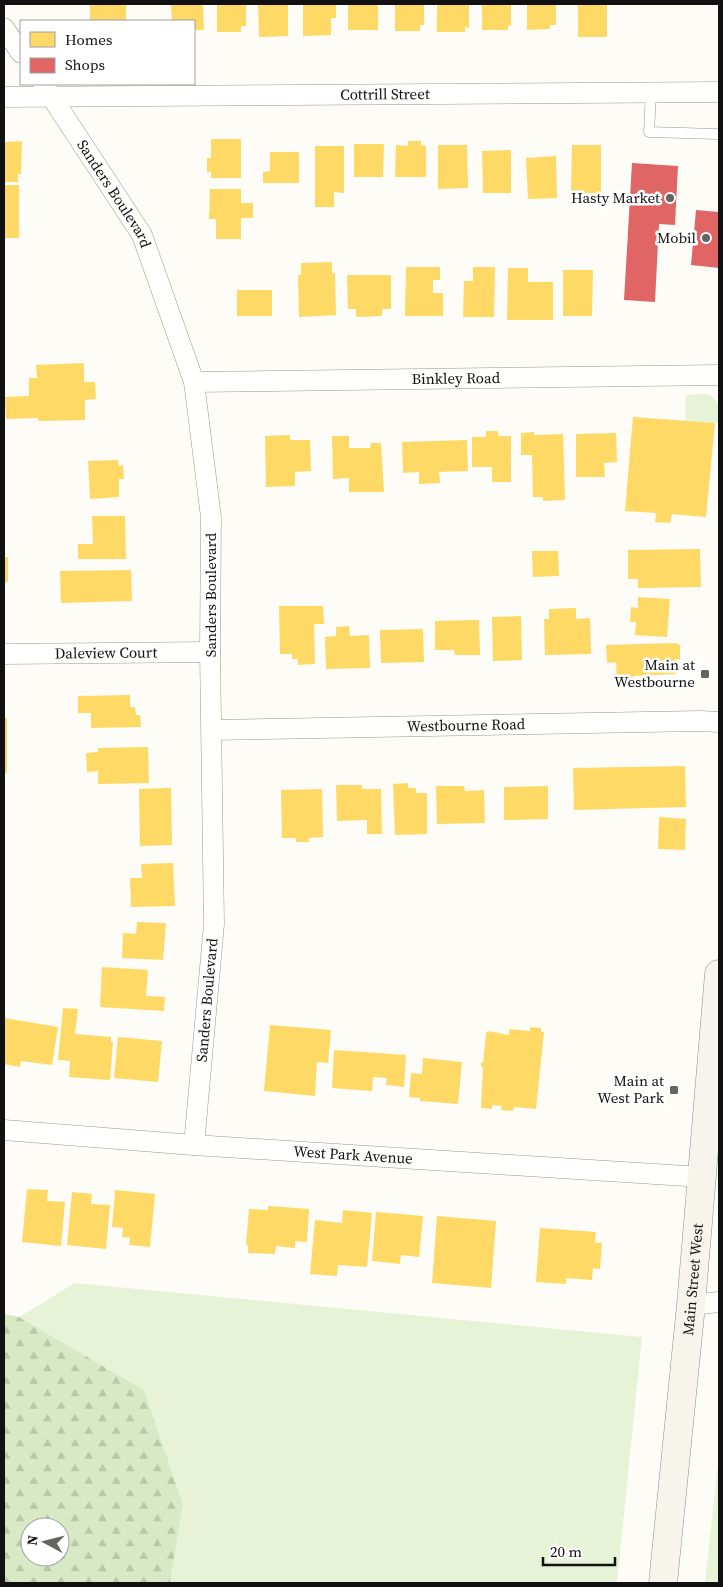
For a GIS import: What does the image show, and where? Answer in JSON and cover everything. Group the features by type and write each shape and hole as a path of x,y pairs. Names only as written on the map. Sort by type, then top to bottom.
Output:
{"main road":[{"name":"Main Street West","path":"663,1583 691,1304 719,974"}],"street":[{"path":"4,28 20,52"},
{"name":"Cottrill Street","path":"4,97 47,90 719,92"},
{"name":"Sanders Boulevard","path":"47,90 142,235 194,382 211,517 210,652 214,924 194,1145"},
{"name":"Binkley Road","path":"194,382 719,375"},
{"name":"Daleview Court","path":"4,654 210,652"},
{"name":"Westbourne Road","path":"212,730 719,722"},
{"name":"West Park Avenue","path":"4,1130 194,1145 702,1177"},
{"path":"691,1304 719,1302"}],"lane":[{"path":"651,92 649,132 717,134"}],"green space":[{"path":"705,394 712,396 719,405 718,423 685,421 686,395"},
{"path":"75,1283 642,1337 617,1583 170,1583 183,1504 144,1390 19,1317"},
{"path":"4,1314 19,1317 144,1390 183,1504 170,1583 4,1583"},
{"path":"719,1454 719,1583 705,1583"}],"building: Homes":[{"path":"90,4 126,4 126,20 90,20"},
{"path":"171,4 203,4 204,30 195,30 195,20 172,20"},
{"path":"217,4 246,4 246,26 241,26 241,32 217,32"},
{"path":"258,4 288,4 288,36 259,37"},
{"path":"303,4 336,4 336,18 331,18 331,35 303,36"},
{"path":"348,4 378,4 378,30 348,30"},
{"path":"395,4 424,4 424,25 420,25 420,31 395,31"},
{"path":"437,4 469,4 469,28 465,27 465,32 437,32"},
{"path":"482,4 511,4 511,26 508,25 508,30 482,30"},
{"path":"527,4 556,4 556,25 550,25 550,29 527,30"},
{"path":"578,4 607,4 607,37 578,37"},
{"path":"211,139 241,139 241,178 211,178 211,172 207,172 207,158 211,158"},
{"path":"22,141 21,174 18,174 18,182 4,182 4,142"},
{"path":"408,141 421,141 421,145 426,146 426,177 395,177 396,145 408,146"},
{"path":"354,144 384,144 383,177 354,177"},
{"path":"438,145 467,145 468,188 438,189"},
{"path":"572,145 601,145 601,193 571,193"},
{"path":"315,146 344,146 344,193 334,192 334,207 315,207"},
{"path":"511,150 511,193 483,193 482,151"},
{"path":"270,152 299,152 299,183 263,183 263,172 270,171"},
{"path":"556,156 557,198 528,199 526,158"},
{"path":"4,185 19,185 19,238 4,238"},
{"path":"210,189 241,189 241,203 253,203 253,218 241,218 241,239 216,239 216,219 209,219"},
{"path":"332,262 332,273 335,273 336,315 299,317 298,275 301,275 301,263"},
{"path":"406,267 440,267 440,280 433,280 433,293 443,293 443,316 405,316"},
{"path":"473,267 495,267 494,317 463,317 464,281 473,281"},
{"path":"508,268 528,268 528,282 553,282 553,320 507,320"},
{"path":"563,270 593,270 592,316 563,316"},
{"path":"347,275 391,275 391,309 382,309 382,316 356,317 356,309 348,309"},
{"path":"237,290 272,290 272,316 237,316"},
{"path":"84,363 84,382 95,382 96,399 85,400 85,420 38,421 38,418 6,419 5,397 29,396 29,378 37,378 36,365"},
{"path":"633,417 715,423 706,517 672,514 670,523 655,522 656,513 625,511"},
{"path":"486,431 498,431 498,436 511,436 511,482 492,482 492,467 472,467 472,437 486,437"},
{"path":"534,432 534,435 563,434 565,500 543,501 543,497 533,497 532,455 521,455 521,433"},
{"path":"616,433 617,462 604,463 605,477 576,477 576,434"},
{"path":"290,435 290,440 310,440 311,471 295,472 295,486 266,487 265,436"},
{"path":"332,436 349,436 349,448 370,448 371,443 381,443 384,492 349,492 349,478 333,479"},
{"path":"467,440 468,471 439,472 440,483 419,484 419,472 403,473 402,442"},
{"path":"118,460 119,466 123,465 124,479 119,479 119,497 90,499 88,461"},
{"path":"92,516 125,516 126,559 78,559 78,544 93,544"},
{"path":"700,549 701,587 638,588 638,579 628,579 628,550"},
{"path":"532,551 558,551 559,576 533,577"},
{"path":"4,557 8,557 8,582 4,582"},
{"path":"131,570 132,601 61,603 60,571"},
{"path":"638,597 670,599 667,637 635,635 636,622 630,622 631,607 638,608"},
{"path":"279,606 323,606 324,624 314,624 315,664 298,665 298,659 292,659 292,654 280,654"},
{"path":"576,608 576,619 590,618 591,654 545,655 544,619 549,619 549,609"},
{"path":"521,616 522,660 493,661 492,617"},
{"path":"479,620 480,655 455,655 454,650 435,650 435,621"},
{"path":"349,626 350,636 369,635 370,668 326,669 325,637 336,636 336,627"},
{"path":"423,629 424,662 381,663 380,630"},
{"path":"675,643 680,645 680,659 675,659 676,674 633,676 633,682 617,683 616,662 607,663 606,645"},
{"path":"130,695 130,707 135,707 136,715 140,715 141,727 91,728 91,713 78,713 78,696"},
{"path":"4,718 7,718 7,773 4,773"},
{"path":"148,747 149,783 98,784 98,771 87,772 86,753 98,752 98,748"},
{"path":"685,766 686,807 574,810 573,768"},
{"path":"408,783 408,788 416,788 416,793 427,793 427,834 395,835 393,784"},
{"path":"336,785 362,785 362,789 381,789 382,834 367,834 367,820 337,821"},
{"path":"436,786 464,786 465,791 484,790 485,823 437,824"},
{"path":"548,786 548,819 504,820 504,787"},
{"path":"171,788 172,845 140,846 139,789"},
{"path":"322,789 323,837 309,838 309,842 296,842 296,838 282,838 281,790"},
{"path":"659,817 686,819 685,850 658,849"},
{"path":"173,863 175,906 131,907 130,878 142,878 141,864"},
{"path":"137,922 166,923 163,960 122,958 123,933 136,934"},
{"path":"102,967 148,970 146,996 165,997 164,1011 100,1007"},
{"path":"63,1008 78,1009 75,1034 111,1037 111,1042 113,1042 110,1080 69,1077 70,1061 58,1060"},
{"path":"4,1018 58,1027 52,1065 21,1061 20,1067 4,1064"},
{"path":"270,1025 331,1030 328,1063 317,1062 315,1096 264,1091"},
{"path":"530,1027 541,1028 541,1032 544,1032 536,1109 514,1107 513,1111 501,1110 502,1106 492,1105 492,1109 481,1108 483,1067 481,1062 483,1063 486,1034 488,1031 509,1035 509,1029 530,1031"},
{"path":"118,1037 162,1041 158,1082 114,1078"},
{"path":"334,1050 406,1055 404,1087 386,1085 387,1078 373,1077 372,1091 332,1088"},
{"path":"423,1058 462,1062 458,1104 420,1101 420,1098 409,1097 411,1073 422,1074"},
{"path":"27,1189 48,1190 47,1201 65,1202 61,1246 22,1242"},
{"path":"115,1190 155,1194 150,1247 129,1245 130,1238 122,1237 123,1228 112,1227"},
{"path":"72,1192 92,1194 91,1204 110,1205 106,1249 67,1245"},
{"path":"268,1206 309,1209 307,1242 295,1241 295,1248 276,1246 275,1254 248,1253 248,1245 246,1245 249,1209 268,1210"},
{"path":"343,1210 372,1213 367,1267 338,1265 337,1276 310,1274 315,1220 342,1223"},
{"path":"376,1212 423,1216 419,1257 401,1255 400,1264 372,1261"},
{"path":"437,1216 496,1221 491,1288 432,1283"},
{"path":"540,1228 596,1232 595,1243 602,1243 600,1269 593,1268 592,1280 566,1278 566,1284 536,1282"}],"building: Shops":[{"path":"632,163 678,166 675,225 659,224 655,302 624,300"},
{"name":"Mobil","path":"696,210 719,212 719,268 691,265"}],"place":[{"name":"Hasty Market","path":"670,198"},
{"name":"Mobil","path":"706,238"},
{"name":"Main at Westbourne","path":"705,674"},
{"name":"Main at West Park","path":"674,1090"}]}
